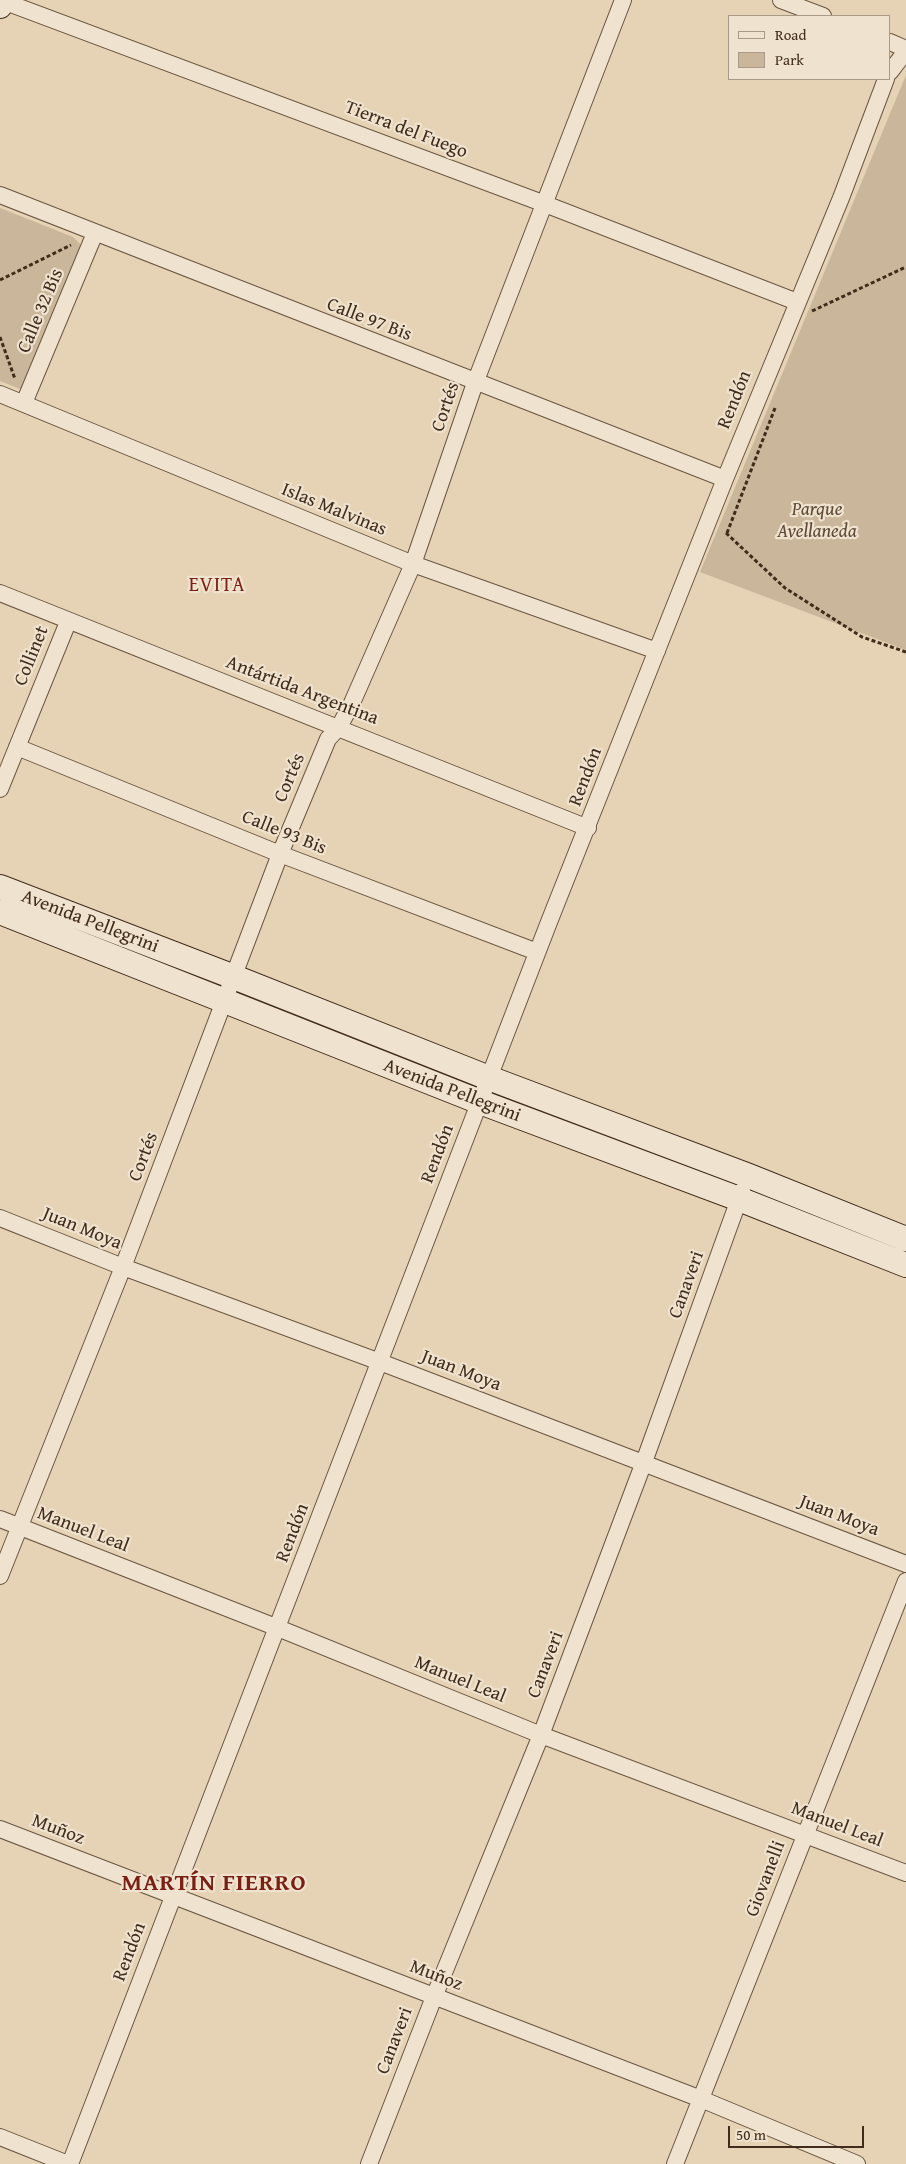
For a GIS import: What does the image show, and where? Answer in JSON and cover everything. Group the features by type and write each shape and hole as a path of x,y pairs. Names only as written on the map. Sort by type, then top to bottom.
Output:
{"main road":[{"path":"0,6 2,0"},
{"name":"Avenida Pellegrini","path":"0,888 234,977 489,1078 749,1176 906,1239"},
{"name":"Avenida Pellegrini","path":"0,912 480,1102 906,1264"}],"street":[{"name":"Tierra del Fuego","path":"2,0 545,204 797,302"},
{"name":"Cortés","path":"0,1576 123,1268 280,854 328,739 339,727 413,564 475,383 623,0"},
{"path":"781,0 820,15"},
{"path":"891,42 906,50 891,71"},
{"name":"Rendón","path":"69,2164 278,1628 537,952 588,828 725,479 841,198 886,80"},
{"name":"Calle 97 Bis","path":"0,195 475,383 725,479"},
{"name":"Calle 32 Bis","path":"24,404 95,233"},
{"name":"Islas Malvinas","path":"0,394 413,564 657,651"},
{"name":"Antártida Argentina","path":"0,593 68,622 339,727 588,828"},
{"name":"Collinet","path":"0,789 68,622"},
{"name":"Calle 93 Bis","path":"17,747 280,854 537,952"},
{"name":"Canaveri","path":"369,2164 434,1997 541,1735 749,1176"},
{"name":"Juan Moya","path":"0,1218 123,1268 380,1362 906,1564"},
{"name":"Manuel Leal","path":"0,1519 278,1628 541,1735 906,1873"},
{"name":"Giovanelli","path":"675,2164 906,1581"},
{"name":"Muñoz","path":"0,1829 701,2099 857,2164"},
{"path":"0,2137 69,2164"}],"path":[{"path":"0,280 95,233"},
{"path":"808,321 812,312 906,267"},
{"path":"0,337 24,404"},
{"path":"727,533 776,404"},
{"path":"720,528 785,588 862,637 906,652"}],"green space":[{"name":"Parque Avellaneda","path":"906,75 906,650 700,572"},
{"path":"0,208 73,237 81,245 23,390 0,381"},
{"path":"240,991 449,1074 448,1078 238,995"},
{"path":"512,1097 721,1180 720,1183 511,1100"},
{"path":"772,1197 906,1250 906,1255 771,1201"}],"district":[{"name":"EVITA","path":"217,586"},
{"name":"MARTÍN FIERRO","path":"214,1884"}]}
